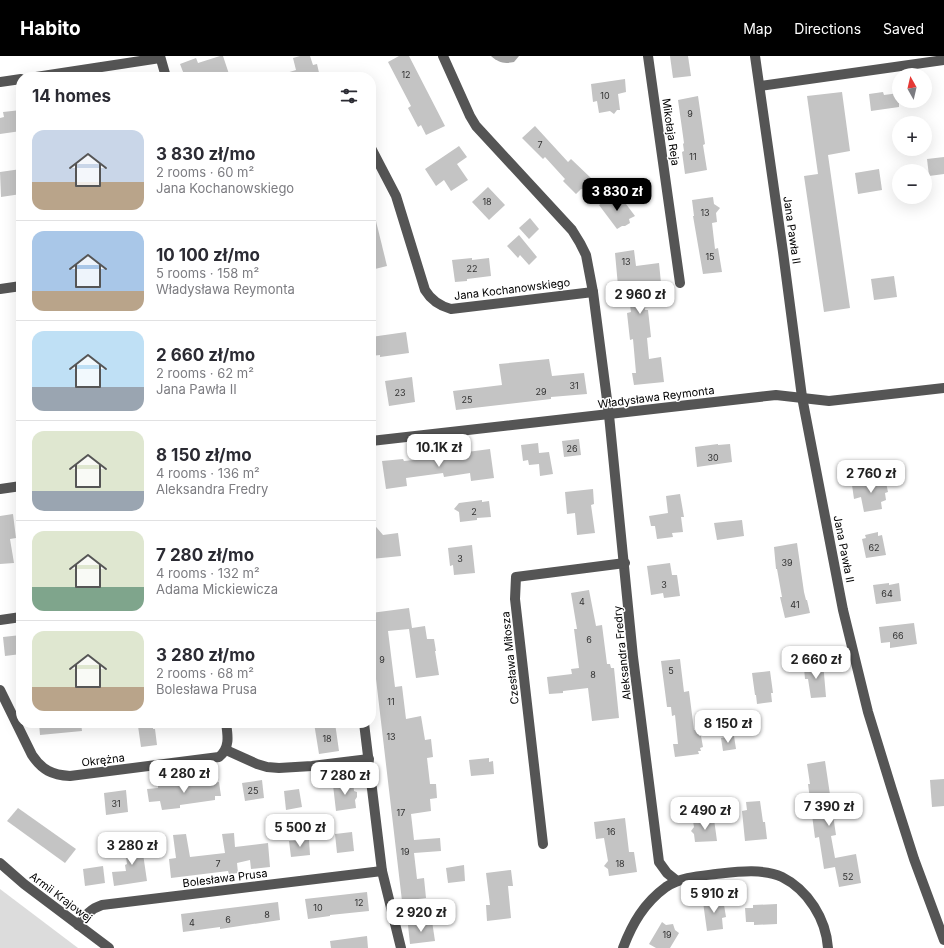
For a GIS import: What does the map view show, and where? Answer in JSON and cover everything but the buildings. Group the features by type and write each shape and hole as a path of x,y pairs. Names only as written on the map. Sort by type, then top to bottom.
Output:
{"street":[{"path":"443,56 476,126 572,230 586,255 593,292 609,415"},
{"name":"Mikołaja Reja","path":"648,56 680,283"},
{"name":"Jana Pawła II","path":"755,56 802,397 843,610 868,712 914,859 944,940"},
{"path":"67,72 160,57 164,72"},
{"path":"760,86 944,60"},
{"path":"0,82 16,80"},
{"name":"Jana Kochanowskiego","path":"376,158 396,196 425,290 428,295 439,305 451,309 593,292"},
{"path":"0,289 16,287"},
{"name":"Władysława Reymonta","path":"376,440 776,395 829,401 944,388"},
{"name":"Aleksandra Fredry","path":"609,415 625,563 633,657 659,862 667,873 677,881"},
{"path":"0,488 16,486"},
{"name":"Czesława Miłosza","path":"543,844 515,598 516,577 625,563"},
{"path":"0,620 16,618"},
{"name":"Okrężna","path":"0,690 16,722"},
{"name":"Okrężna","path":"19,728 32,755 39,764 46,771 58,776 70,776 209,759 219,757 226,750"},
{"path":"227,728 228,742 226,750 267,767 279,768 312,766 369,759"},
{"path":"365,728 382,871 401,948"},
{"name":"Armii Krajowej","path":"0,863 24,884 109,948"},
{"name":"Bolesława Prusa","path":"78,925 94,908 102,905 382,871"},
{"path":"623,948 630,929 642,910 667,886 677,881 694,876 739,871 756,872 782,877 799,890 810,901 821,918 827,938 828,948"}],"shaded area":[{"path":"491,56 519,56 514,62 507,63 499,62"},
{"path":"0,889 78,948 0,948"}]}
